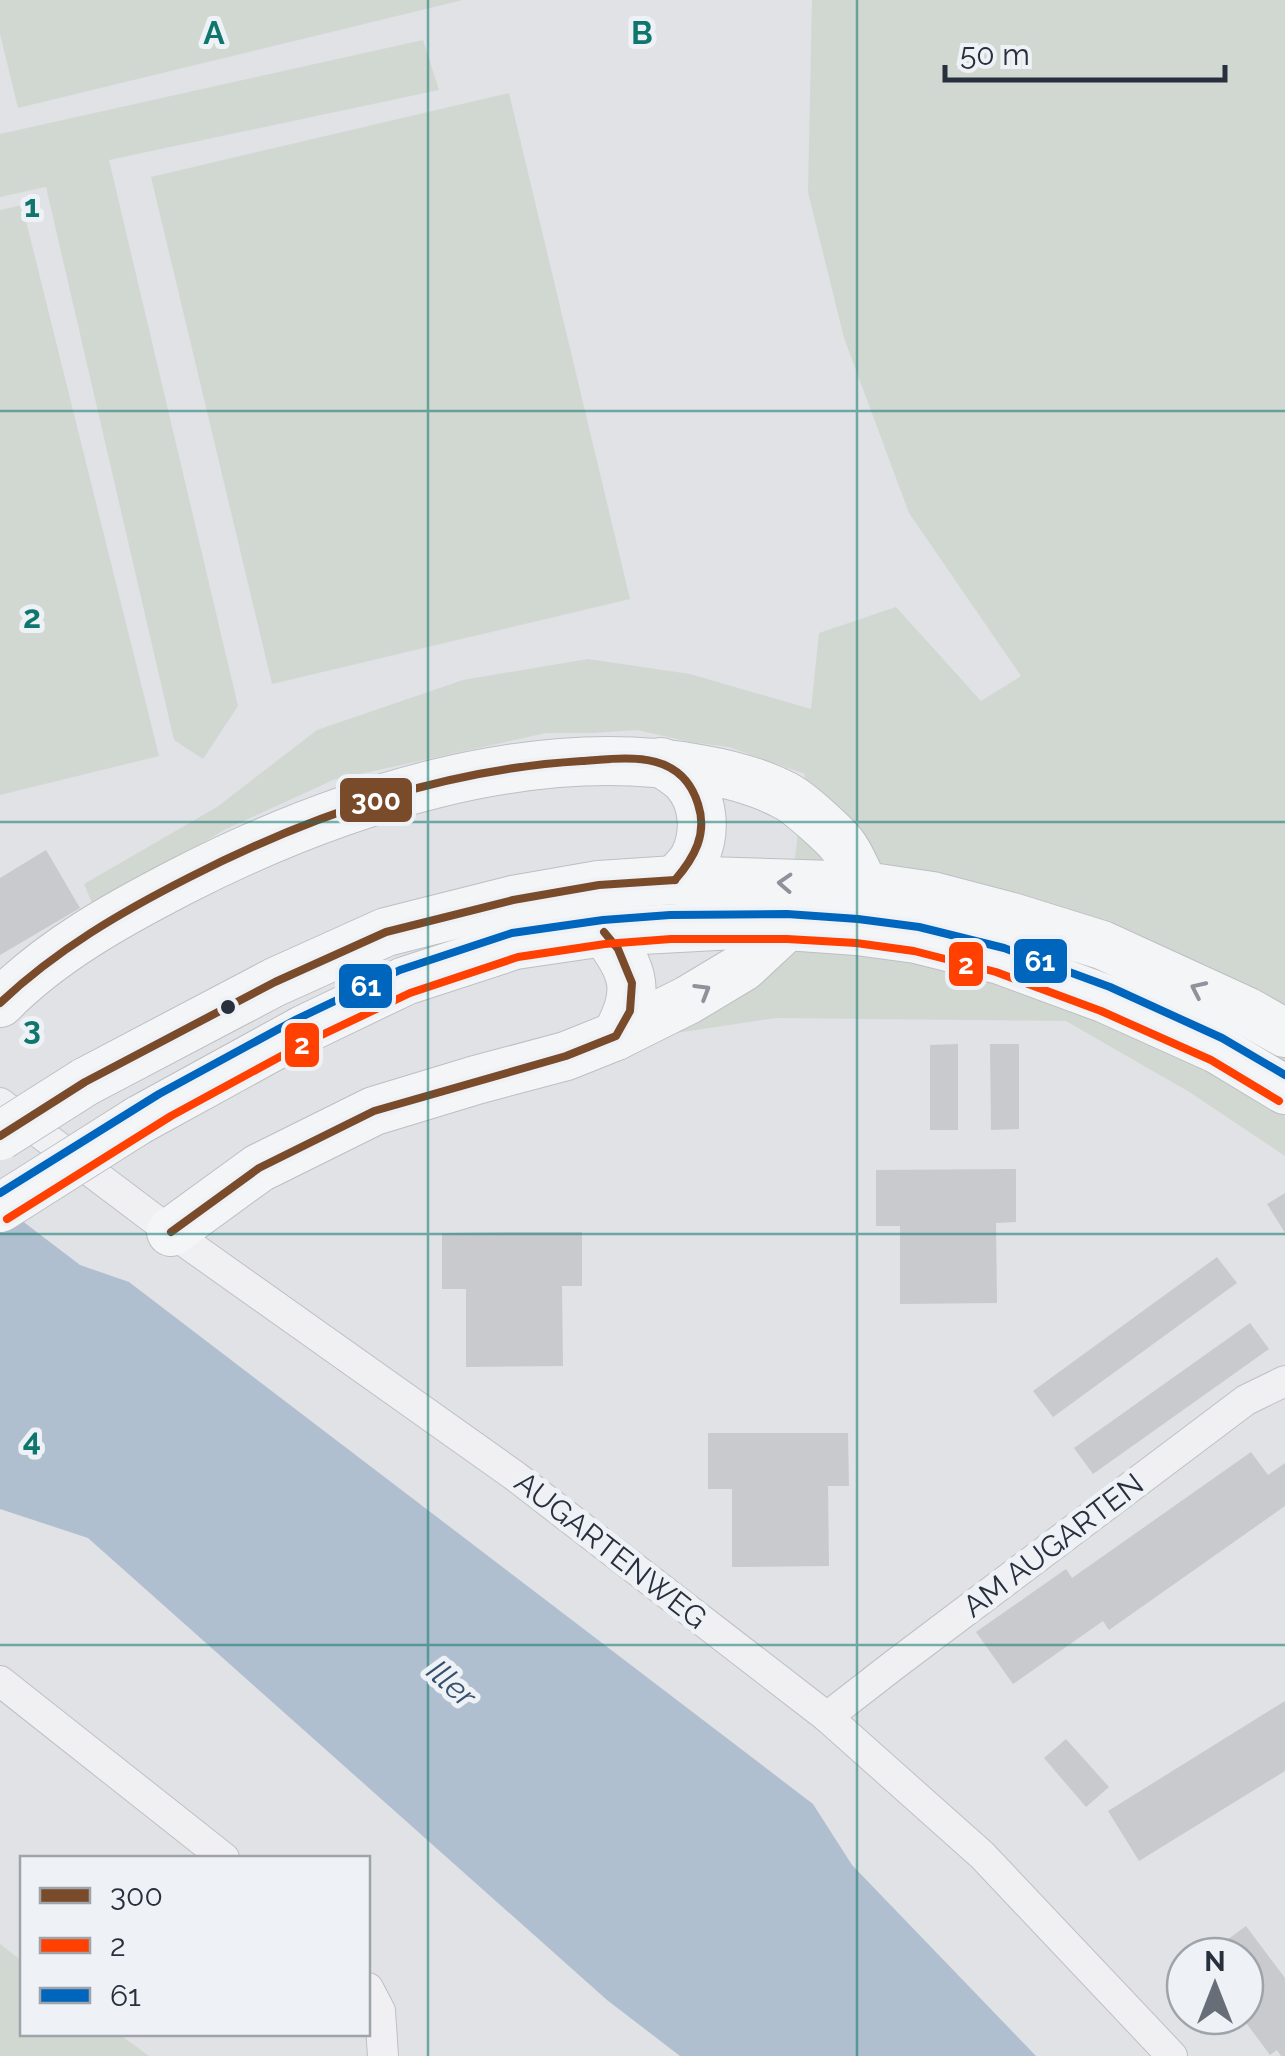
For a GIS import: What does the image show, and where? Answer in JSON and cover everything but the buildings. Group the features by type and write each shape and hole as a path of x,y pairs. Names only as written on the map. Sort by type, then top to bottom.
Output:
{"main road":[{"path":"0,1002 21,982 120,912 240,851 343,812 433,784 524,766 592,760 661,762 730,774 789,797 843,845 864,886"},
{"path":"661,762 686,780 702,817 701,839 694,860 675,880"},
{"path":"0,1136 84,1082 276,982 386,932 513,900 599,884 675,880 864,886 932,896 1102,945 1285,1032"},
{"path":"170,1232 259,1168 374,1111 566,1056 616,1036 743,967 786,926"},
{"path":"0,1208 139,1120 303,1030 405,981 515,946 604,932 786,926 916,939 1000,960 1106,999 1217,1049 1285,1090"},
{"path":"604,932 618,949 632,984 630,1011 616,1036"}],"street":[{"name":"AUGARTENWEG","path":"0,1103 170,1232 516,1476 827,1718 982,1855 1172,2056"},
{"name":"AM AUGARTEN","path":"827,1718 1246,1400 1285,1380"},
{"path":"0,1680 221,1856"},
{"path":"370,1992 380,2011 383,2056"}],"shaded area":[{"path":"0,0 463,0 18,108 0,34"},
{"path":"812,0 1285,0 1285,1156 1191,1093 1066,1021 776,1018 663,1035 787,925 805,774 729,747 637,730 546,733 333,780 224,830 94,908 84,884 217,807 317,730 463,680 588,659 690,674 811,709 819,633 896,607 981,701 1021,676 909,513 844,338 808,192"},
{"path":"423,40 439,90 109,160 238,706 203,759 174,740 46,187 0,197 0,134"},
{"path":"509,93 630,599 272,684 151,177"},
{"path":"22,205 159,756 0,795 0,210"},
{"path":"0,1944 20,1959 20,2036 122,2036 149,2056 0,2056"}],"water":[{"name":"Iller","path":"0,1204 80,1265 129,1282 813,1804 852,1865 1036,2056 680,2056 607,2000 88,1538 0,1509"}],"transit line":[{"name":"300","path":"0,1003 90,933 164,890 236,855 331,815 480,774 617,759 666,765 690,786 701,815 697,845 675,880"},
{"name":"300","path":"0,1136 85,1082 275,982 386,932 513,900 599,885 675,880"},
{"name":"61","path":"0,1193 159,1094 297,1019 400,970 512,933 603,920 787,914 919,927 1004,948 1110,987 1222,1038 1285,1075"},
{"name":"300","path":"171,1232 259,1168 374,1111 566,1056 616,1036 630,1011 632,983 618,949 604,932"},
{"name":"2","path":"7,1219 171,1116 309,1041 410,993 518,957 605,944 671,939 787,939 914,951 996,972 1101,1011 1211,1060 1279,1101"}]}
